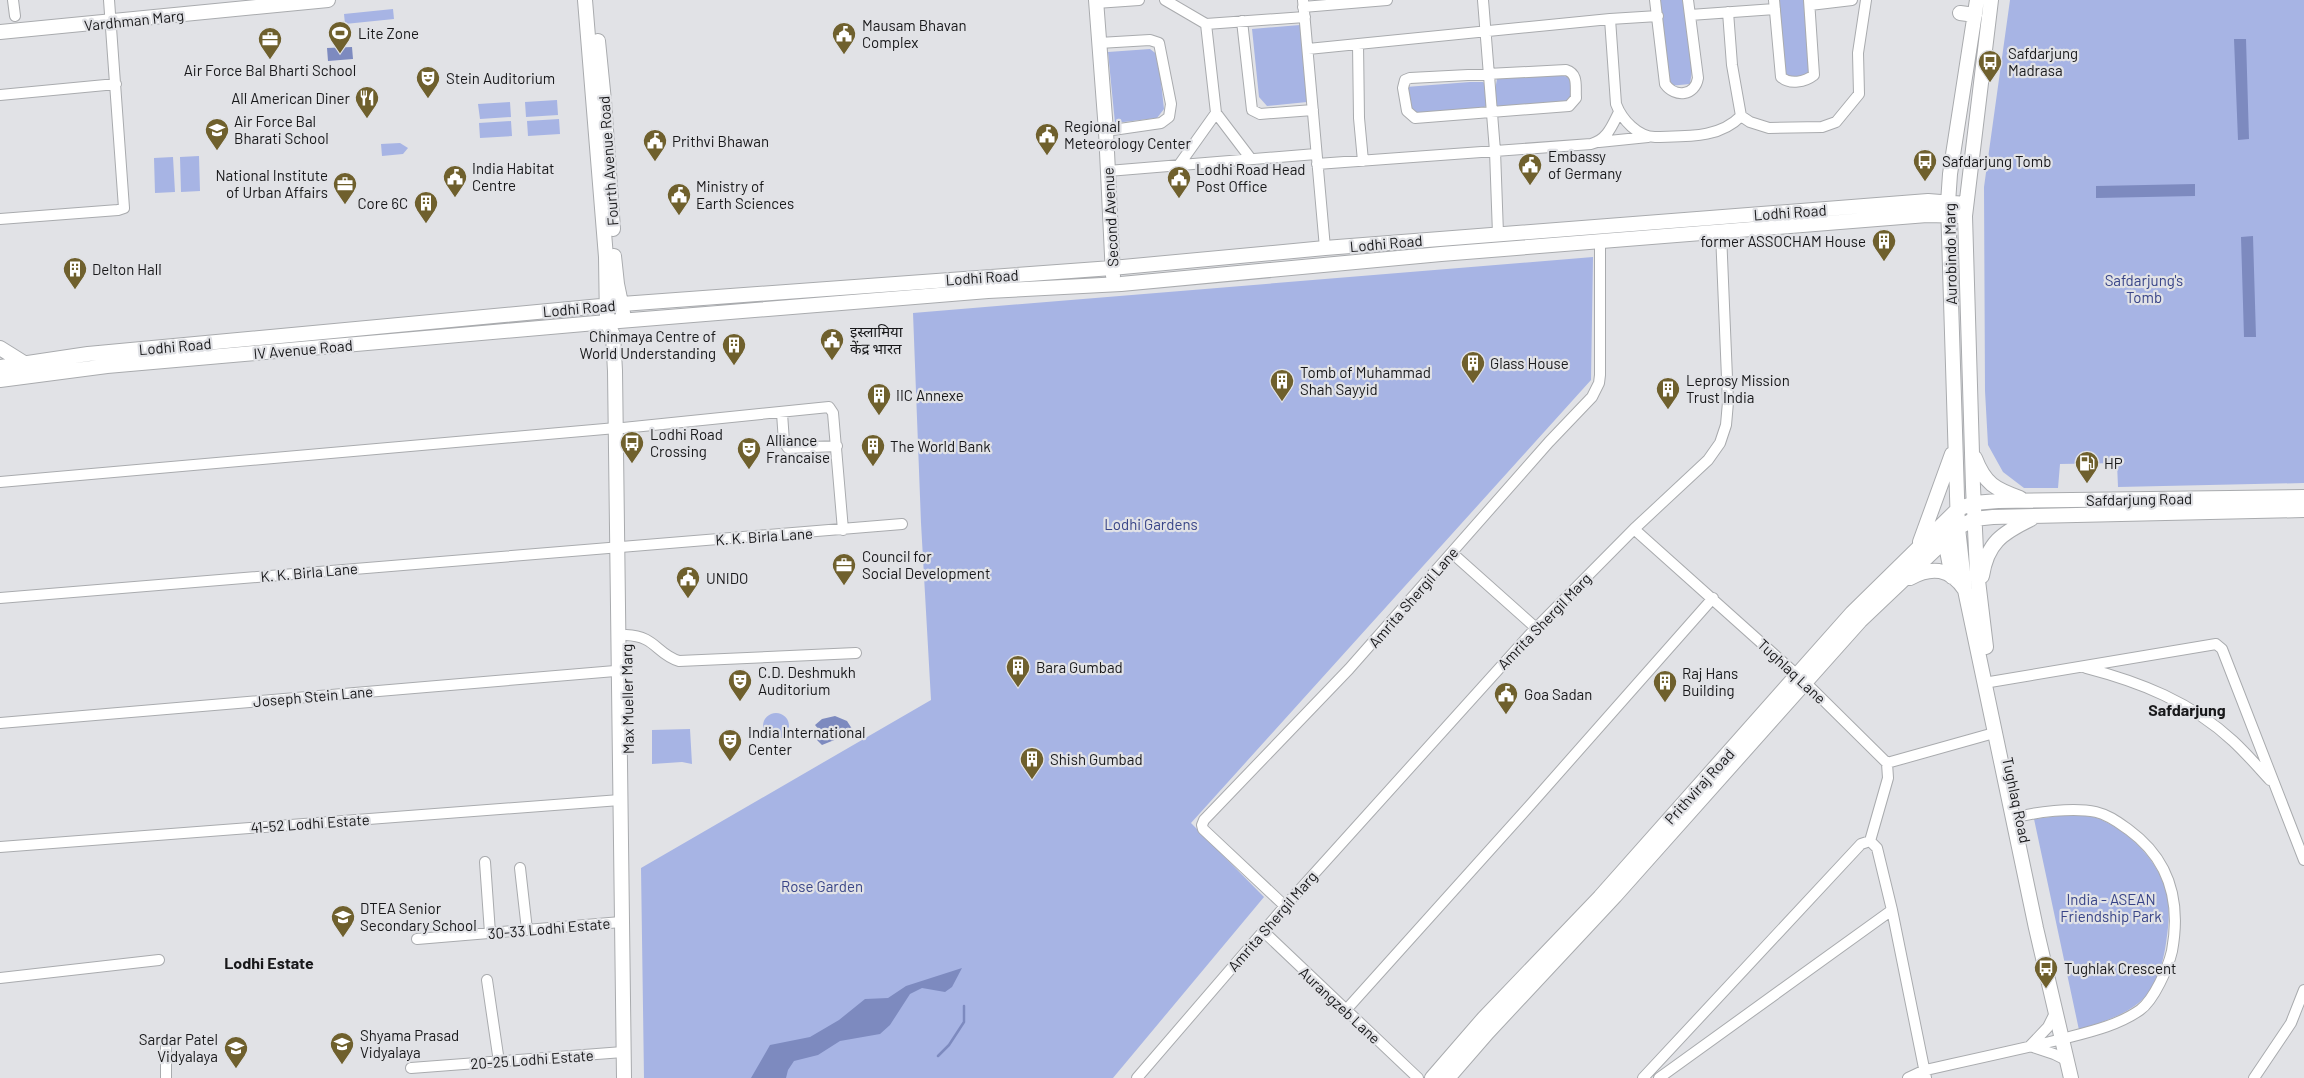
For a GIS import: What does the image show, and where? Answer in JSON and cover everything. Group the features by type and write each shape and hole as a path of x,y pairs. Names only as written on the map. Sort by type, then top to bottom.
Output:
{"main road":[{"name":"Vardhman Marg","path":"0,32 328,0"},
{"name":"Fourth Avenue Road","path":"585,0 606,194 617,284 624,321"},
{"name":"Fourth Avenue Road","path":"595,0 606,194 607,322"},
{"name":"Aurobindo Marg","path":"1958,528 1948,209 1950,174 1977,0"},
{"name":"Aurobindo Marg","path":"1974,519 1965,210 1992,0"},
{"name":"Second Avenue","path":"1096,2 1106,131 1113,284"},
{"path":"1960,13 1975,15"},
{"name":"Lodhi Road","path":"0,366 88,354 622,304 1112,268 1498,234 1928,201 1948,209 1965,210"},
{"name":"Lodhi Road","path":"607,322 988,291 1113,284 1600,241 1720,233 1927,215 1948,209"},
{"name":"Max Mueller Marg","path":"624,321 620,332 621,546 632,1078"},
{"name":"Max Mueller Marg","path":"607,322 613,335 620,428"},
{"name":"IV Avenue Road","path":"6,380 107,366 607,322"},
{"path":"0,348 24,363"},
{"path":"0,391 6,380"},
{"path":"1918,547 1955,447"},
{"path":"1972,451 1979,469 1988,483 2001,491 2028,501"},
{"name":"Safdarjung Road","path":"1974,502 2304,497"},
{"path":"2116,500 2116,514"},
{"name":"Prithviraj Road","path":"1448,1078 1488,1032 1615,896 1802,679 1852,613 1958,509 1974,502"},
{"name":"Safdarjung Road","path":"1974,519 2304,510"},
{"path":"1979,590 1984,563 1995,541 2012,528 2036,516"},
{"name":"Prithviraj Road","path":"1432,1078 1484,1018 1600,897 1802,679 1901,583 1934,548 1958,528 1974,519"},
{"name":"Tughlaq Road","path":"1974,519 1979,590 1994,733 2017,817 2056,1011 2080,1078"},
{"name":"Tughlaq Road","path":"1958,528 1965,590 1988,682 2066,1038 2071,1078"},
{"path":"1945,540 1952,577"},
{"name":"Max Mueller Marg","path":"621,546 626,635 623,670 620,800 624,1078"},
{"path":"1901,583 1933,569 1942,571 1952,577 1965,590"}],"street":[{"path":"13,0 15,16"},
{"path":"0,219 124,208 116,84 108,0"},
{"path":"1096,2 1139,0"},
{"path":"1165,0 1206,24 1242,21 1304,8 1387,0"},
{"path":"1483,0 1495,151 1498,234"},
{"path":"1655,0 1665,84 1670,90 1684,93 1692,91 1696,86 1698,78 1688,0"},
{"path":"1690,15 1775,5 1781,77 1790,82 1805,80 1814,75 1809,2 1852,0"},
{"path":"1728,12 1733,73 1741,116 1750,122 1769,128 1822,127 1836,122 1859,94 1858,54 1866,0"},
{"path":"1304,8 1325,248"},
{"path":"1308,49 1610,19 1658,16"},
{"path":"1610,19 1615,95 1619,112 1639,132 1649,137"},
{"path":"1242,21 1252,110 1260,114 1313,110"},
{"path":"1206,24 1216,113 1251,159"},
{"path":"1099,43 1150,40 1159,43 1171,104 1169,117 1161,124 1106,131"},
{"path":"1358,44 1359,118 1363,161"},
{"path":"1566,70 1571,72 1575,78 1576,98 1569,106 1492,112 1414,118 1406,112 1402,88 1405,80 1410,78 1566,70"},
{"path":"0,95 116,84"},
{"path":"1599,142 1609,132 1619,112"},
{"path":"1179,165 1216,113"},
{"path":"1108,171 1251,159 1363,161 1712,133 1731,126 1741,116"},
{"name":"Amrita Shergil Marg","path":"1137,1078 1262,931 1536,628 1634,529 1708,460 1720,443 1726,425 1728,402 1720,233"},
{"name":"Amrita Shergil Lane","path":"1285,906 1204,829 1202,825 1204,820 1349,669 1596,391 1600,375 1600,241"},
{"path":"0,482 620,428 782,413 826,407 832,408 844,530"},
{"path":"782,413 784,442 788,448 837,446"},
{"name":"K. K. Birla Lane","path":"0,598 902,524"},
{"name":"Tughlaq Lane","path":"1634,529 1802,679 1888,763"},
{"path":"1452,553 1536,628"},
{"path":"1346,1010 1713,598"},
{"path":"626,635 645,638 679,661 856,653"},
{"path":"1988,682 2216,644 2222,649 2304,860"},
{"path":"2082,667 2154,690 2187,706 2234,741 2274,784"},
{"name":"Joseph Stein Lane","path":"0,723 623,670"},
{"path":"1870,841 1888,778 1888,763 1994,733"},
{"name":"41-52 Lodhi Estate","path":"0,847 620,800"},
{"path":"1908,1078 2066,1038 2121,1021 2141,1009 2156,988 2169,964 2174,936 2175,909 2170,884 2160,861 2144,841 2113,818 2096,812 2075,810 2017,817"},
{"path":"1870,841 1877,848 1892,910 1925,1074"},
{"path":"1643,1078 1862,844 1870,841"},
{"path":"485,862 490,933"},
{"path":"520,868 527,930"},
{"path":"1659,1078 1892,910"},
{"name":"30-33 Lodhi Estate","path":"417,939 622,922"},
{"name":"Aurangzeb Lane","path":"1262,931 1418,1078"},
{"path":"0,978 159,960"},
{"path":"487,980 499,1062"},
{"path":"2254,1078 2291,1023 2304,990"},
{"path":"2030,1046 2048,1027 2056,1011"},
{"path":"166,1043 166,1078"},
{"path":"2030,1046 2068,1061"},
{"name":"20-25 Lodhi Estate","path":"411,1068 623,1052"}],"green space":[{"path":"1659,0 1684,0 1692,71 1690,84 1669,86"},
{"path":"1777,0 1807,0 1813,72 1799,78 1784,76"},
{"name":"Safdarjung's Tomb","path":"2010,0 2304,0 2304,483 2118,487 2117,463 2060,464 2058,488 2024,488 2003,472 1988,445 1985,391 1984,187"},
{"path":"393,9 394,19 345,24 344,14"},
{"path":"1300,25 1307,102 1267,106 1259,97 1252,29"},
{"path":"1150,49 1158,55 1164,109 1157,118 1115,123 1108,52"},
{"path":"1560,75 1568,77 1571,83 1569,102 1496,107 1494,96 1497,79"},
{"path":"1483,82 1487,85 1486,106 1480,109 1419,113 1409,110 1406,87"},
{"path":"557,100 558,115 526,117 525,102"},
{"path":"510,102 511,117 480,119 478,104"},
{"path":"559,119 560,134 528,136 527,121"},
{"path":"511,121 512,136 480,138 479,123"},
{"path":"400,143 408,148 403,154 382,156 381,144"},
{"path":"199,156 200,191 181,192 180,157"},
{"path":"173,157 175,192 155,193 154,158"},
{"name":"Lodhi Gardens","path":"1593,257 1591,380 1191,823 1264,897 1113,1078 644,1078 641,868 931,700 921,523 913,313"},
{"path":"776,713 785,717 789,726 785,735 776,739 767,735 763,726 767,717"},
{"path":"690,729 692,764 682,762 652,764 652,730"},
{"name":"India - ASEAN Friendship Park","path":"2074,814 2101,819 2137,844 2154,864 2160,876 2165,888 2169,912 2163,959 2155,982 2147,995 2119,1015 2079,1030 2034,819"}],"shaded area":[{"path":"2234,39 2246,39 2249,139 2238,140"},
{"name":"Lite Zone","path":"352,47 353,59 328,61 327,48"},
{"path":"2195,184 2195,196 2096,198 2096,186"},
{"path":"2253,236 2256,337 2244,337 2241,237"},
{"path":"835,716 847,721 854,732 822,745 817,740 820,731 815,725 822,719"},
{"path":"962,968 952,987 945,992 922,988 910,994 890,1025 880,1034 840,1041 818,1055 794,1061 788,1070 786,1078 751,1078 770,1045 810,1037 839,1020 865,999 888,998 906,986"}],"waterway":[{"path":"938,1056 949,1045 964,1022 964,1006"}],"place":[{"name":"Lite Zone","path":"340,54"},
{"name":"Mausam Bhavan Complex","path":"844,55"},
{"name":"Air Force Bal Bharti School","path":"270,60"},
{"name":"Safdarjung Madrasa","path":"1990,83"},
{"name":"Stein Auditorium","path":"428,99"},
{"name":"All American Diner","path":"367,119"},
{"name":"Air Force Bal Bharati School","path":"217,151"},
{"name":"Regional Meteorology Center","path":"1047,156"},
{"name":"Prithvi Bhawan","path":"655,162"},
{"name":"Safdarjung Tomb","path":"1925,182"},
{"name":"Embassy of Germany","path":"1530,186"},
{"name":"India Habitat Centre","path":"455,198"},
{"name":"Lodhi Road Head Post Office","path":"1179,199"},
{"name":"National Institute of Urban Affairs","path":"345,205"},
{"name":"Ministry of Earth Sciences","path":"679,216"},
{"name":"Core 6C","path":"426,224"},
{"name":"former ASSOCHAM House","path":"1884,262"},
{"name":"Delton Hall","path":"75,290"},
{"name":"इस्लामिया केंद्र भारत","path":"832,361"},
{"name":"Chinmaya Centre of World Understanding","path":"734,366"},
{"name":"Glass House","path":"1473,384"},
{"name":"Tomb of Muhammad Shah Sayyid","path":"1282,402"},
{"name":"Leprosy Mission Trust India","path":"1668,410"},
{"name":"IIC Annexe","path":"879,416"},
{"name":"Lodhi Road Crossing","path":"632,464"},
{"name":"The World Bank","path":"873,467"},
{"name":"Alliance Francaise","path":"749,470"},
{"name":"HP","path":"2087,484"},
{"name":"Council for Social Development","path":"844,586"},
{"name":"UNIDO","path":"688,599"},
{"name":"Bara Gumbad","path":"1018,688"},
{"name":"C.D. Deshmukh Auditorium","path":"740,702"},
{"name":"Raj Hans Building","path":"1665,703"},
{"name":"Goa Sadan","path":"1506,715"},
{"name":"India International Center","path":"730,762"},
{"name":"Shish Gumbad","path":"1032,780"},
{"name":"DTEA Senior Secondary School","path":"343,938"},
{"name":"Tughlak Crescent","path":"2046,989"},
{"name":"Shyama Prasad Vidyalaya","path":"342,1065"},
{"name":"Sardar Patel Vidyalaya","path":"236,1069"}],"district":[{"name":"Safdarjung","path":"2187,709"},
{"name":"Lodhi Estate","path":"269,962"}],"park label":[{"name":"Rose Garden","path":"822,886"}]}
